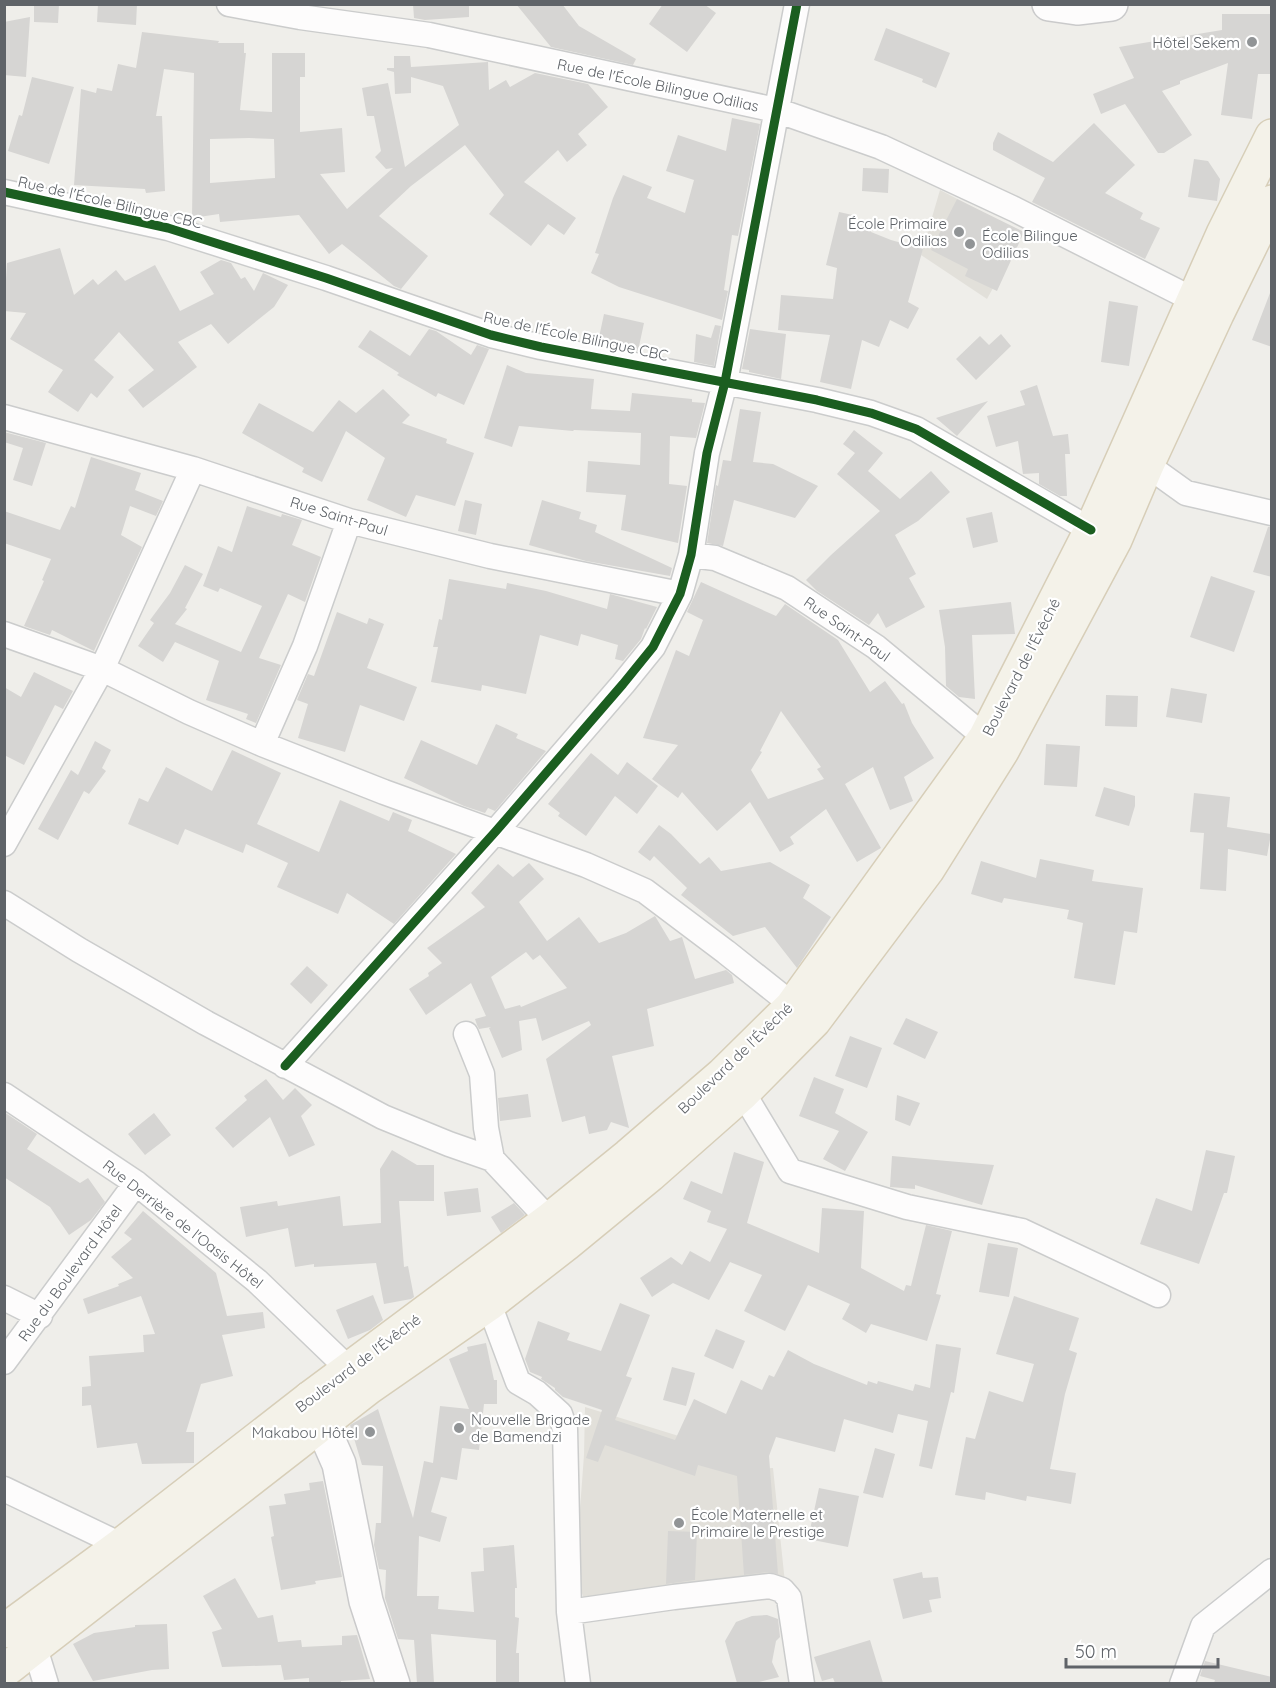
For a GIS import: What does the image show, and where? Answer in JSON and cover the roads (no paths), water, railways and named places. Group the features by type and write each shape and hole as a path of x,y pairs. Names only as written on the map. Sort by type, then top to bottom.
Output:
{"main road":[{"name":"Boulevard de l'Évêché","path":"994,745 1223,234 1272,136"},
{"name":"Boulevard de l'Évêché","path":"10,1627 121,1545 316,1411 558,1232 650,1175 743,1093 803,1014 928,869 994,745 1115,540 1147,465 1272,202"},
{"name":"Boulevard de l'Évêché","path":"358,1379 489,1304 628,1156 722,1075 803,1014"},
{"name":"Boulevard de l'Évêché","path":"4,1671 35,1648 316,1411"}],"street":[{"name":"Rue de l'École Bilingue Odilias","path":"229,4 300,17 429,35 776,110 881,147 1014,209 1194,300"},
{"path":"285,1065 496,831 623,684 653,647 680,594 691,555 707,453 725,382 797,4"},
{"path":"1068,6 1111,4"},
{"name":"Rue de l'École Bilingue CBC","path":"4,192 168,228 326,278 491,335 541,347 860,410 915,429 1091,530"},
{"name":"Rue Saint-Paul","path":"4,417 193,469 349,521 490,556 680,594"},
{"path":"1147,465 1186,493 1272,513"},
{"path":"4,844 102,669 193,469"},
{"path":"262,744 306,646 349,521"},
{"name":"Rue Saint-Paul","path":"691,555 715,558 787,588 876,646 994,745"},
{"path":"4,634 102,669 189,712 262,744 384,792 585,865 645,891 803,1014"},
{"path":"4,903 128,978 383,1117 492,1159 558,1232"},
{"path":"466,1034 482,1074 486,1128 492,1159"},
{"path":"743,1093 790,1171 907,1207 1022,1230 1158,1295"},
{"name":"Rue Derrière de l'Oasis Hôtel","path":"4,1095 136,1183 257,1281 358,1379"},
{"name":"Rue du Boulevard Hôtel","path":"4,1362 136,1183"},
{"path":"4,1298 40,1316"},
{"path":"489,1304 518,1382 537,1393 560,1414 565,1429 569,1612 578,1683"},
{"path":"316,1411 339,1464 366,1601 393,1683"},
{"path":"4,1489 121,1545"},
{"path":"1182,1683 1203,1626 1272,1571"},
{"path":"569,1612 770,1586 782,1590 789,1598 802,1683"},
{"path":"10,1627 35,1648 46,1683"}],"place":[{"name":"Hôtel Sekem","path":"1252,42"},
{"name":"École Primaire Odilias","path":"959,232"},
{"name":"École Bilingue Odilias","path":"970,244"},
{"name":"Nouvelle Brigade de Bamendzi","path":"459,1428"},
{"name":"Makabou Hôtel","path":"370,1432"},
{"name":"École Maternelle et Primaire le Prestige","path":"679,1523"}]}
